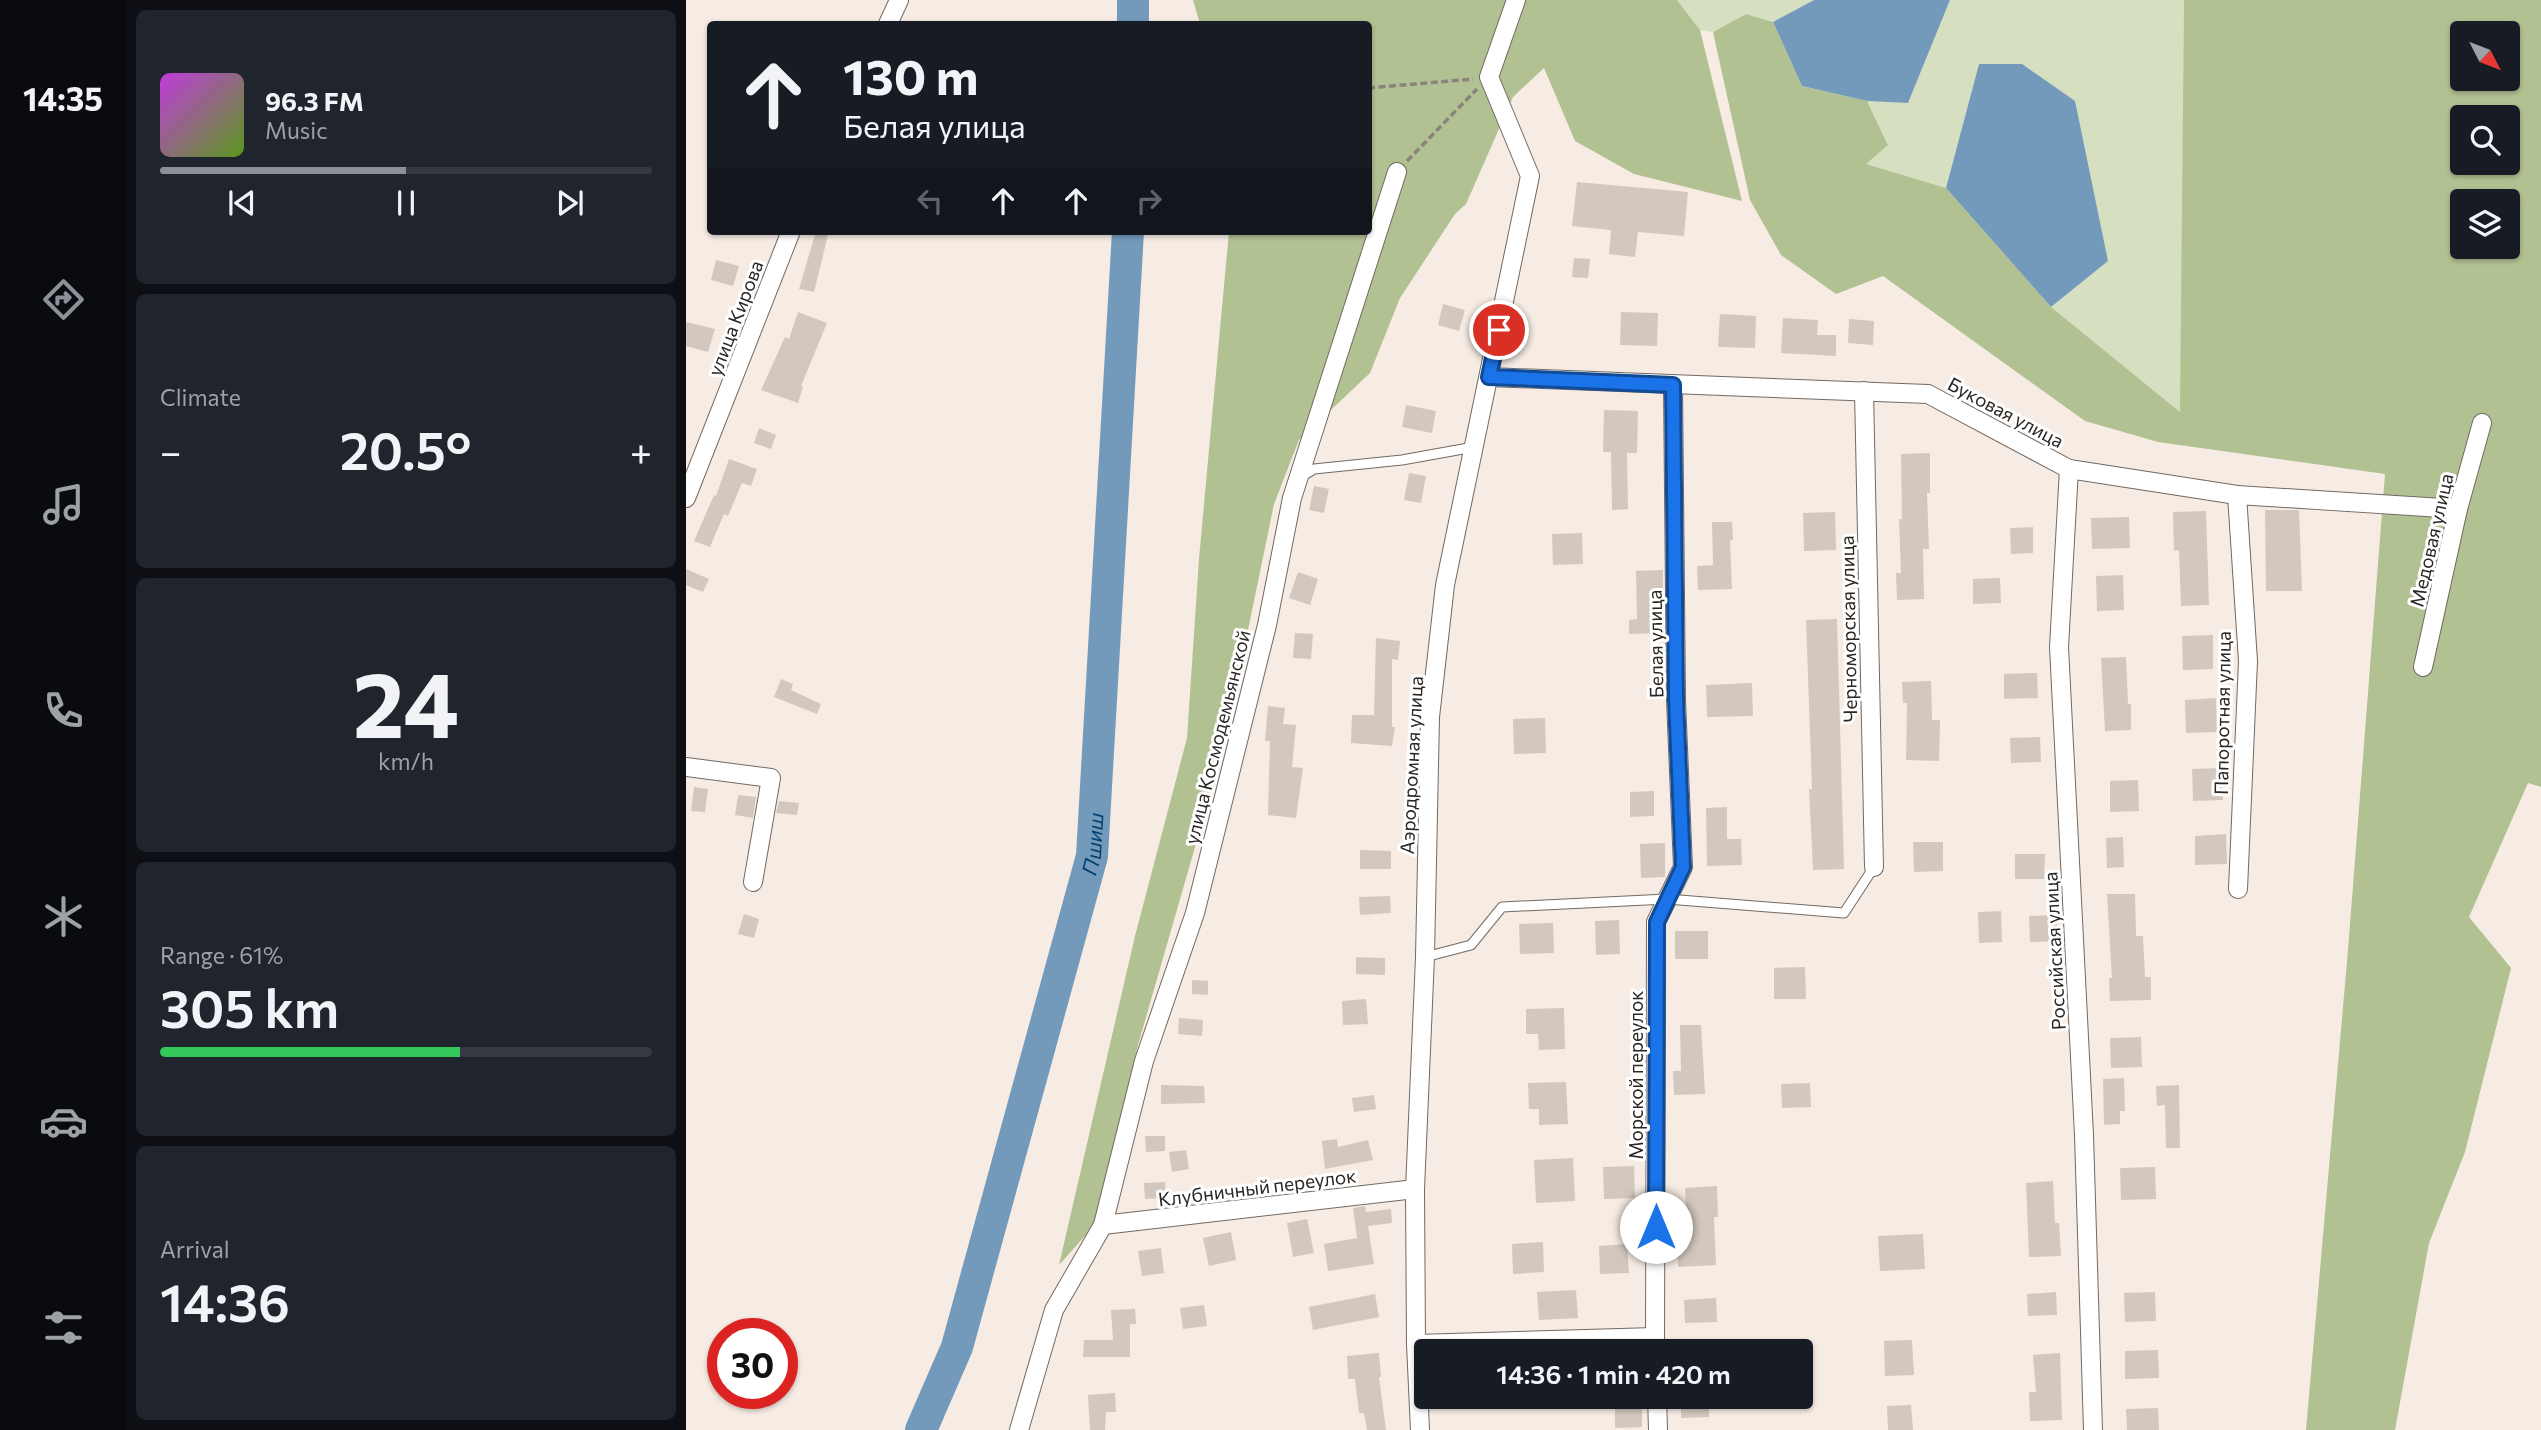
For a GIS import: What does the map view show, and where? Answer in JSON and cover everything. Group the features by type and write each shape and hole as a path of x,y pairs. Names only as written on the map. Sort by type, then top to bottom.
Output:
{"street":[{"path":"889,21 899,0"},
{"path":"1489,77 1516,0"},
{"name":"Аэродромная улица","path":"1416,1339 1415,1189 1425,957 1430,717 1445,585 1530,176 1489,77"},
{"name":"улица Космодемьянской","path":"1019,1430 1054,1310 1103,1226 1144,1060 1195,912 1267,625 1292,498 1397,172"},
{"name":"улица Кирова","path":"686,498 789,235"},
{"name":"Буковая улица","path":"1489,377 1928,394 2069,469 2237,495 2458,509"},
{"name":"Белая улица","path":"1667,899 1683,867 1676,700 1673,385"},
{"name":"Черноморская улица","path":"1864,391 1874,867"},
{"name":"Медовая улица","path":"2423,667 2458,509 2482,423"},
{"name":"Российская улица","path":"2069,469 2059,647 2084,1135 2093,1430"},
{"name":"Папоротная улица","path":"2237,495 2248,661 2238,889"},
{"path":"686,767 771,778 753,882"},
{"name":"Морской переулок","path":"1655,1339 1657,922 1667,899"},
{"name":"Клубничный переулок","path":"1103,1226 1415,1189"},
{"name":"Аэродромная улица","path":"1419,1409 1420,1430"},
{"path":"1657,1409 1658,1430"}],"lane":[{"path":"1298,479 1314,469 1402,460 1474,447"},
{"path":"1425,957 1471,945 1503,907 1667,899 1844,913 1874,867"}],"path":[{"path":"1372,88 1489,77"},
{"path":"1397,172 1489,77"}],"green space":[{"path":"1193,0 1677,0 1700,30 1742,201 1634,174 1575,141 1544,68 1513,97 1466,204 1455,214 1400,298 1370,373 1299,440 1274,504 1235,693 1206,809 1138,1045 1094,1226 1059,1265 1135,936 1187,738 1199,559 1229,235 1372,235 1372,21 1199,21"},
{"path":"1677,0 1814,0 1773,22 1746,14 1713,32 1700,30"},
{"path":"1950,0 2184,0 2181,413 2051,307 2108,261 1979,64 1946,188 1865,164 1888,144 1867,101 1908,103"},
{"path":"2184,0 2541,0 2541,787 2528,783 2469,917 2511,968 2465,1152 2429,1243 2395,1430 2306,1430 2348,950 2385,474 2158,442 2085,421 1883,276 1836,294 1781,255 1750,200 1713,32 1746,14 1773,22 1802,86 1867,101 1888,145 1866,164 1946,188 2051,307 2180,412"}],"water":[{"path":"1814,0 1950,0 1908,103 1867,101 1802,86 1773,22"},
{"path":"1979,64 2022,64 2075,101 2108,261 2051,307 1946,188"}],"building":[{"path":"1577,182 1688,192 1684,236 1638,232 1635,257 1609,254 1611,230 1572,226"},
{"path":"815,235 828,235 814,292 799,289"},
{"path":"1574,258 1590,259 1588,278 1572,277"},
{"path":"716,260 739,266 733,286 711,280"},
{"path":"1443,304 1465,310 1459,331 1438,325"},
{"path":"798,312 827,323 801,386 803,387 798,403 761,390 785,337 789,339"},
{"path":"1621,312 1658,313 1657,346 1620,345"},
{"path":"1720,314 1756,316 1755,348 1718,347"},
{"path":"1783,318 1818,320 1817,335 1836,335 1836,356 1781,353"},
{"path":"1849,319 1874,321 1873,345 1848,343"},
{"path":"686,322 715,329 708,352 686,346"},
{"path":"1406,405 1436,411 1432,433 1402,427"},
{"path":"1604,410 1638,411 1637,453 1627,453 1628,509 1612,510 1611,452 1603,452"},
{"path":"759,428 776,435 771,449 754,443"},
{"path":"1930,453 1930,493 1927,493 1929,549 1923,549 1924,599 1897,600 1896,573 1901,573 1901,454"},
{"path":"729,459 757,469 751,486 742,483 728,516 724,514 710,547 694,541 714,495 716,496"},
{"path":"1409,473 1426,476 1421,503 1404,500"},
{"path":"1314,486 1329,489 1324,513 1309,510"},
{"path":"2265,510 2299,510 2302,591 2266,591"},
{"path":"2206,511 2209,605 2181,606 2179,550 2174,551 2173,512"},
{"path":"1835,512 1836,550 1804,551 1803,513"},
{"path":"2129,517 2130,548 2092,549 2091,518"},
{"path":"1712,522 1732,522 1732,589 1698,590 1697,566 1713,565"},
{"path":"2033,527 2033,553 2011,554 2010,528"},
{"path":"1582,533 1583,564 1553,565 1552,534"},
{"path":"686,569 709,579 703,592 686,585"},
{"path":"1663,570 1663,633 1629,634 1629,620 1637,619 1636,571"},
{"path":"1298,572 1318,579 1310,605 1289,598"},
{"path":"2123,575 2124,610 2097,611 2096,576"},
{"path":"2000,578 2001,603 1973,604 1973,579"},
{"path":"1837,619 1844,869 1813,870 1806,620"},
{"path":"1295,633 1313,634 1311,659 1293,658"},
{"path":"2213,635 2213,669 2183,670 2182,636"},
{"path":"1376,638 1400,641 1398,660 1392,659 1392,727 1395,727 1392,746 1351,743 1352,715 1374,715"},
{"path":"2126,657 2131,730 2105,731 2101,658"},
{"path":"2037,673 2038,698 2004,699 2004,674"},
{"path":"781,679 793,684 791,690 821,704 817,714 774,697"},
{"path":"1931,681 1932,720 1940,720 1939,761 1906,760 1907,703 1903,703 1902,682"},
{"path":"1752,683 1753,716 1707,717 1706,685"},
{"path":"2216,698 2217,732 2186,733 2185,700"},
{"path":"1268,706 1285,708 1283,724 1296,725 1292,767 1303,768 1296,818 1268,815 1270,741 1265,741"},
{"path":"1545,718 1546,753 1514,754 1513,719"},
{"path":"2040,737 2041,762 2011,763 2010,738"},
{"path":"2222,768 2223,800 2193,801 2192,769"},
{"path":"2138,780 2139,811 2110,812 2110,781"},
{"path":"694,787 708,789 705,812 691,811"},
{"path":"1654,791 1654,816 1630,817 1630,792"},
{"path":"738,795 756,797 753,818 735,815"},
{"path":"779,801 799,803 797,815 776,813"},
{"path":"1727,807 1727,839 1741,839 1742,865 1707,866 1706,808"},
{"path":"2226,834 2227,864 2195,865 2195,836"},
{"path":"2123,837 2124,867 2107,868 2106,838"},
{"path":"1913,842 1943,842 1943,871 1914,872"},
{"path":"1665,843 1665,877 1641,878 1640,844"},
{"path":"1360,850 1391,851 1391,869 1360,869"},
{"path":"2015,854 2045,854 2044,879 2015,879"},
{"path":"2107,894 2135,894 2136,936 2143,936 2145,977 2151,977 2151,1000 2110,1001 2109,978 2112,978"},
{"path":"1390,896 1391,913 1360,915 1359,897"},
{"path":"2001,911 2002,942 1979,943 1978,912"},
{"path":"744,914 759,919 754,938 738,934"},
{"path":"2057,915 2058,941 2030,942 2029,916"},
{"path":"1619,920 1620,954 1596,955 1595,921"},
{"path":"1553,923 1554,953 1520,954 1519,924"},
{"path":"1675,931 1708,931 1708,959 1675,959"},
{"path":"1356,957 1385,958 1385,975 1356,974"},
{"path":"1805,967 1806,999 1774,999 1774,968"},
{"path":"1192,980 1208,981 1208,995 1192,994"},
{"path":"1366,999 1368,1024 1343,1025 1342,1001"},
{"path":"1564,1008 1565,1049 1539,1050 1538,1034 1526,1034 1526,1009"},
{"path":"1179,1018 1203,1020 1202,1036 1178,1034"},
{"path":"1680,1025 1701,1025 1705,1094 1674,1095 1673,1071 1681,1071"},
{"path":"2141,1037 2142,1067 2111,1068 2110,1038"},
{"path":"2124,1078 2125,1111 2120,1111 2120,1124 2104,1125 2103,1079"},
{"path":"1566,1082 1568,1124 1539,1125 1539,1109 1529,1109 1528,1083"},
{"path":"1810,1083 1811,1107 1782,1108 1781,1084"},
{"path":"1161,1085 1204,1086 1205,1103 1161,1104"},
{"path":"2179,1085 2180,1148 2166,1148 2165,1105 2157,1106 2156,1086"},
{"path":"1374,1095 1376,1109 1354,1112 1352,1098"},
{"path":"1145,1136 1165,1136 1165,1151 1146,1152"},
{"path":"1337,1139 1338,1147 1368,1140 1373,1160 1325,1169 1322,1141"},
{"path":"1186,1150 1189,1169 1172,1172 1169,1152"},
{"path":"1573,1158 1575,1201 1536,1203 1534,1160"},
{"path":"1634,1166 1635,1198 1604,1199 1603,1167"},
{"path":"2155,1167 2156,1199 2121,1200 2120,1168"},
{"path":"2053,1181 2055,1223 2059,1223 2061,1256 2029,1257 2026,1183"},
{"path":"1165,1182 1166,1198 1145,1199 1144,1183"},
{"path":"1717,1186 1718,1217 1714,1217 1716,1265 1678,1267 1677,1241 1688,1241 1685,1188"},
{"path":"1365,1206 1366,1212 1391,1209 1392,1223 1368,1226 1374,1264 1328,1271 1324,1244 1357,1238 1353,1208"},
{"path":"1307,1219 1314,1253 1293,1257 1287,1223"},
{"path":"1231,1232 1236,1260 1209,1266 1203,1238"},
{"path":"1923,1234 1925,1269 1880,1271 1878,1236"},
{"path":"1543,1242 1544,1272 1513,1274 1512,1244"},
{"path":"1627,1244 1629,1273 1600,1274 1599,1246"},
{"path":"1161,1248 1164,1273 1142,1276 1138,1251"},
{"path":"1576,1290 1578,1318 1539,1320 1537,1292"},
{"path":"2056,1292 2057,1315 2028,1316 2027,1294"},
{"path":"2155,1292 2156,1321 2125,1322 2124,1293"},
{"path":"1375,1294 1379,1317 1313,1330 1309,1307"},
{"path":"1716,1298 1717,1322 1685,1323 1684,1300"},
{"path":"1204,1305 1207,1326 1183,1329 1180,1308"},
{"path":"1135,1309 1136,1324 1130,1324 1130,1357 1083,1357 1084,1340 1113,1340 1111,1310"},
{"path":"1912,1340 1914,1375 1885,1376 1884,1341"},
{"path":"2158,1350 2159,1378 2125,1379 2125,1351"},
{"path":"1379,1353 1379,1377 1386,1430 1367,1430 1364,1413 1359,1413 1355,1379 1348,1379 1347,1356"},
{"path":"2060,1353 2062,1420 2030,1421 2029,1392 2036,1392 2033,1355"},
{"path":"1115,1393 1116,1412 1106,1412 1105,1430 1090,1430 1088,1395"},
{"path":"1911,1405 1913,1430 1888,1430 1887,1406"},
{"path":"2158,1408 2159,1430 2127,1430 2126,1409"},
{"path":"1615,1409 1642,1409 1642,1427 1615,1428"},
{"path":"1681,1409 1709,1409 1709,1417 1681,1418"}],"waterway":[{"name":"Пшиш","path":"1133,0 1133,21"},
{"name":"Пшиш","path":"921,1430 957,1347 1092,856 1128,235"}],"route":[{"path":"1499,330 1489,377 1673,385 1676,700 1683,867 1657,922 1656,1227"}]}
